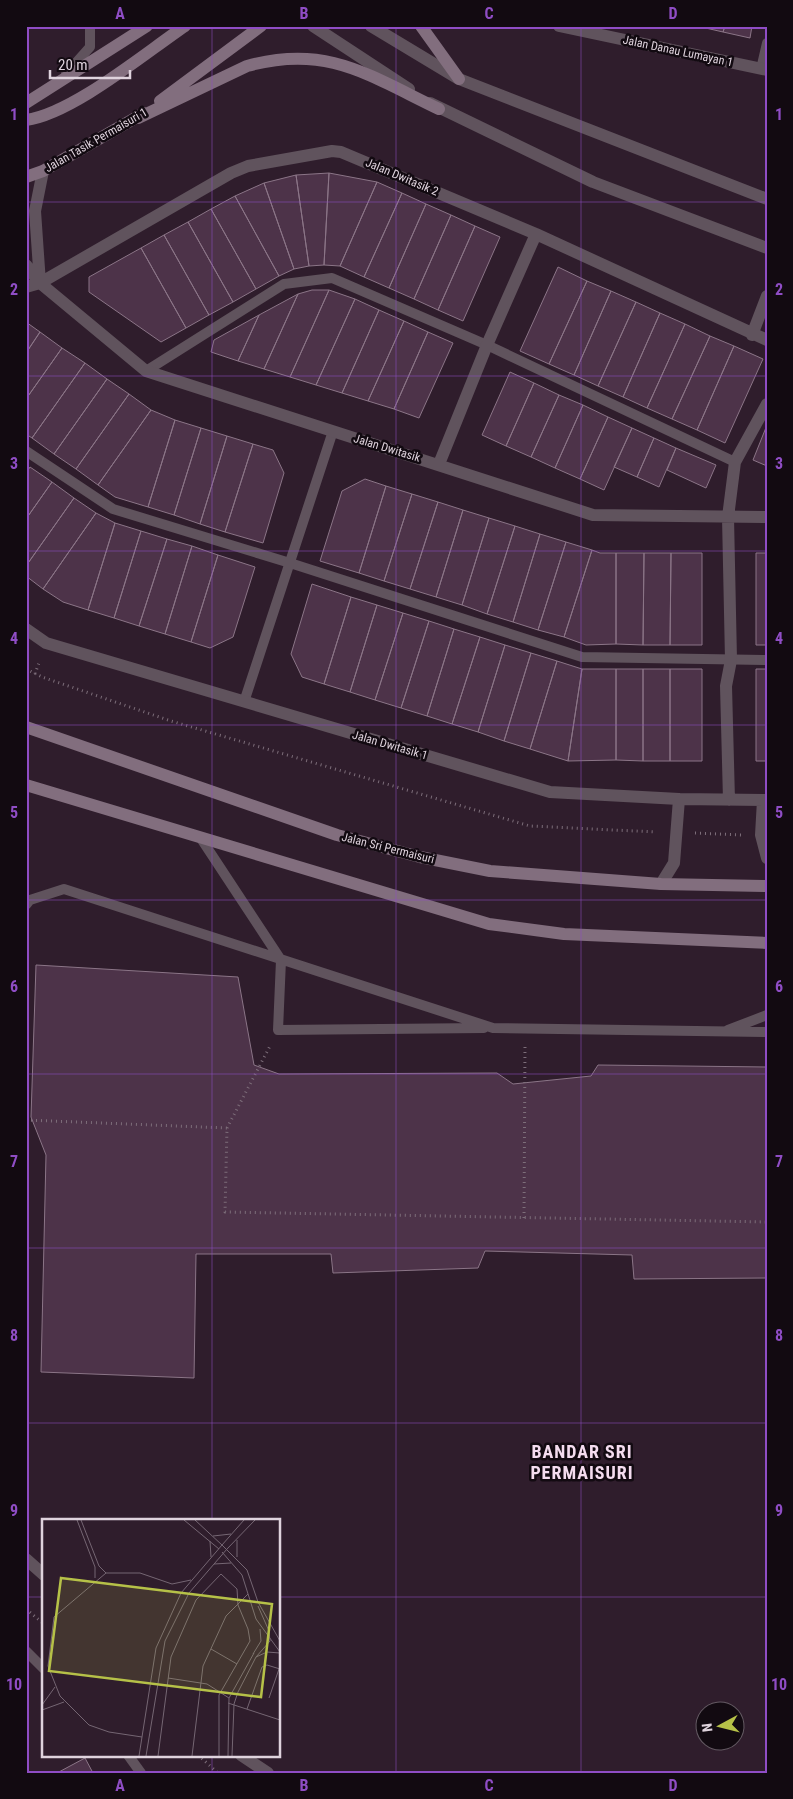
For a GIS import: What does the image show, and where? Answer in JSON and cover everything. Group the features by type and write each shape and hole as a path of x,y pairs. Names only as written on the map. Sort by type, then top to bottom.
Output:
{"main road":[{"path":"26,103 147,26"},
{"path":"26,120 38,118 74,103 185,26"},
{"name":"Jalan Tasik Permaisuri 1","path":"26,177 43,171 138,118 260,26"},
{"path":"421,26 459,79"},
{"path":"138,118 246,66 264,61 304,57 324,59 356,69 438,109"},
{"name":"Jalan Sri Permaisuri","path":"26,727 337,835 420,857 490,871 661,884 767,886"},
{"path":"26,785 202,840 489,924 564,934 767,943"}],"street":[{"path":"313,26 438,109 593,182 767,248"},
{"path":"371,26 459,79 767,199"},
{"name":"Jalan Danau Lumayan 1","path":"559,26 764,70"},
{"name":"Jalan Dwitasik 2","path":"40,283 232,173 248,166 332,151 342,152 536,234 752,335 767,340"},
{"path":"26,287 40,283 35,211 43,171"},
{"path":"439,464 487,345 536,234"},
{"name":"Jalan Dwitasik","path":"26,265 40,283 146,371 593,515 767,517"},
{"path":"752,335 767,296"},
{"path":"729,800 726,686 731,660 728,517 734,462 767,404"},
{"name":"Jalan Dwitasik 1","path":"26,629 46,643 550,792 679,800 765,800"},
{"path":"661,884 674,863 678,833 679,800"},
{"path":"765,800 761,835 767,858"},
{"path":"26,1559 42,1574"},
{"path":"242,1756 268,1773"}],"lane":[{"path":"59,82 90,47 90,26"},
{"path":"764,70 767,44"},
{"path":"146,371 284,284 332,278 487,345 734,462"},
{"path":"244,702 333,431"},
{"path":"26,451 113,510 290,563 582,657 767,660"},
{"path":"202,840 281,960 278,1030 526,1028 767,1032"},
{"path":"26,905 30,900 64,889 493,1028"},
{"path":"723,1032 767,1015"},
{"path":"26,1651 42,1667"},
{"path":"129,1756 141,1773"}],"path":[{"path":"26,669 42,677 171,721 530,826 761,835"},
{"path":"524,1218 526,1028"},
{"path":"278,1030 227,1128 225,1212 767,1222"},
{"path":"26,1120 227,1128"},
{"path":"26,1609 42,1622"},
{"path":"199,1756 218,1773"}],"building":[{"path":"697,26 725,26 723,32"},
{"path":"725,26 752,26 750,38 723,32"},
{"path":"329,173 377,182 340,266 324,265"},
{"path":"329,173 324,265 309,266 296,175"},
{"path":"296,175 309,266 294,269 264,183"},
{"path":"377,182 402,193 364,277 340,266"},
{"path":"264,183 294,269 279,276 235,196"},
{"path":"402,193 426,204 389,288 364,277"},
{"path":"235,196 279,276 256,289 211,209"},
{"path":"426,204 451,215 414,299 389,288"},
{"path":"211,209 256,289 233,302 188,222"},
{"path":"451,215 475,226 438,310 414,299"},
{"path":"188,222 233,302 209,315 164,235"},
{"path":"475,226 500,237 463,321 438,310"},
{"path":"164,235 209,315 186,328 141,248"},
{"path":"141,248 186,328 161,342 89,292 89,277"},
{"path":"558,267 587,281 549,364 520,351"},
{"path":"587,281 611,291 574,375 549,364"},
{"path":"312,290 329,290 290,377 264,369 298,294"},
{"path":"329,290 355,299 316,385 290,377"},
{"path":"611,291 636,302 598,386 574,375"},
{"path":"298,294 264,369 238,361 259,315"},
{"path":"355,299 379,310 342,393 316,385"},
{"path":"636,302 660,313 623,397 598,386"},
{"path":"379,310 404,321 368,401 342,393"},
{"path":"660,313 685,324 647,408 623,397"},
{"path":"259,315 238,361 211,352 214,340"},
{"path":"404,321 428,332 394,409 368,401"},
{"path":"26,322 40,332 26,353"},
{"path":"685,324 710,336 672,419 647,408"},
{"path":"40,332 62,348 26,399 26,353"},
{"path":"428,332 453,343 419,418 394,409"},
{"path":"710,336 734,346 697,430 672,419"},
{"path":"734,346 763,359 725,443 697,430"},
{"path":"62,348 85,363 32,438 26,434 26,399"},
{"path":"85,363 107,379 54,454 32,438"},
{"path":"510,372 534,383 506,446 482,435"},
{"path":"107,379 129,394 76,469 54,454"},
{"path":"534,383 559,395 531,457 506,446"},
{"path":"129,394 151,410 98,485 76,469"},
{"path":"559,395 583,405 555,468 531,457"},
{"path":"583,405 608,417 580,479 555,468"},
{"path":"151,410 175,420 148,507 115,497 98,485"},
{"path":"608,417 632,428 604,490 580,479"},
{"path":"175,420 201,428 174,515 148,507"},
{"path":"767,425 767,466 753,460"},
{"path":"201,428 227,436 200,524 174,515"},
{"path":"632,428 654,438 637,477 614,467"},
{"path":"227,436 253,444 225,532 200,524"},
{"path":"654,438 676,448 659,487 637,477"},
{"path":"253,444 273,450 284,473 263,543 225,532"},
{"path":"676,448 716,465 706,488 667,470"},
{"path":"30,467 52,482 26,519 26,473"},
{"path":"365,479 386,486 359,573 320,561 342,491"},
{"path":"52,482 74,498 26,566 26,519"},
{"path":"386,486 412,494 384,581 359,573"},
{"path":"412,494 438,502 410,589 384,581"},
{"path":"74,498 96,513 43,589 26,576 26,566"},
{"path":"438,502 463,510 436,597 410,589"},
{"path":"463,510 489,518 462,605 436,597"},
{"path":"96,513 115,523 88,610 63,602 43,589"},
{"path":"489,518 515,526 487,614 462,605"},
{"path":"115,523 141,531 114,618 88,610"},
{"path":"515,526 540,534 513,622 487,614"},
{"path":"141,531 167,539 139,626 114,618"},
{"path":"540,534 566,542 538,630 513,622"},
{"path":"167,539 192,546 165,634 139,626"},
{"path":"566,542 592,550 564,637 538,630"},
{"path":"192,546 218,555 191,642 165,634"},
{"path":"592,550 600,553 616,553 616,644 586,645 564,637"},
{"path":"616,553 644,553 643,645 616,644"},
{"path":"644,553 671,553 670,645 643,645"},
{"path":"671,553 702,553 702,645 670,645"},
{"path":"756,553 767,553 767,645 756,645"},
{"path":"218,555 255,567 233,637 210,648 191,642"},
{"path":"312,584 351,597 324,684 302,677 291,654"},
{"path":"351,597 377,605 350,692 324,684"},
{"path":"377,605 403,613 375,700 350,692"},
{"path":"403,613 429,621 401,708 375,700"},
{"path":"429,621 454,629 427,716 401,708"},
{"path":"454,629 480,637 452,724 427,716"},
{"path":"480,637 505,645 478,732 452,724"},
{"path":"505,645 531,653 504,741 478,732"},
{"path":"531,653 557,661 530,749 504,741"},
{"path":"557,661 582,669 568,761 530,749"},
{"path":"582,669 616,669 616,760 568,761"},
{"path":"616,669 643,669 643,761 616,760"},
{"path":"643,669 670,669 670,761 643,761"},
{"path":"670,669 702,669 702,761 670,761"},
{"path":"756,669 767,669 767,761 756,761"},
{"path":"36,965 238,977 254,1065 279,1074 497,1073 513,1084 591,1076 598,1065 767,1067 767,1278 634,1279 632,1255 485,1251 478,1268 333,1273 331,1254 196,1254 194,1378 41,1372 46,1155 31,1117"},
{"path":"85,1758 93,1773 57,1773"}],"district":[{"name":"BANDAR SRI PERMAISURI","path":"582,1461"}]}
